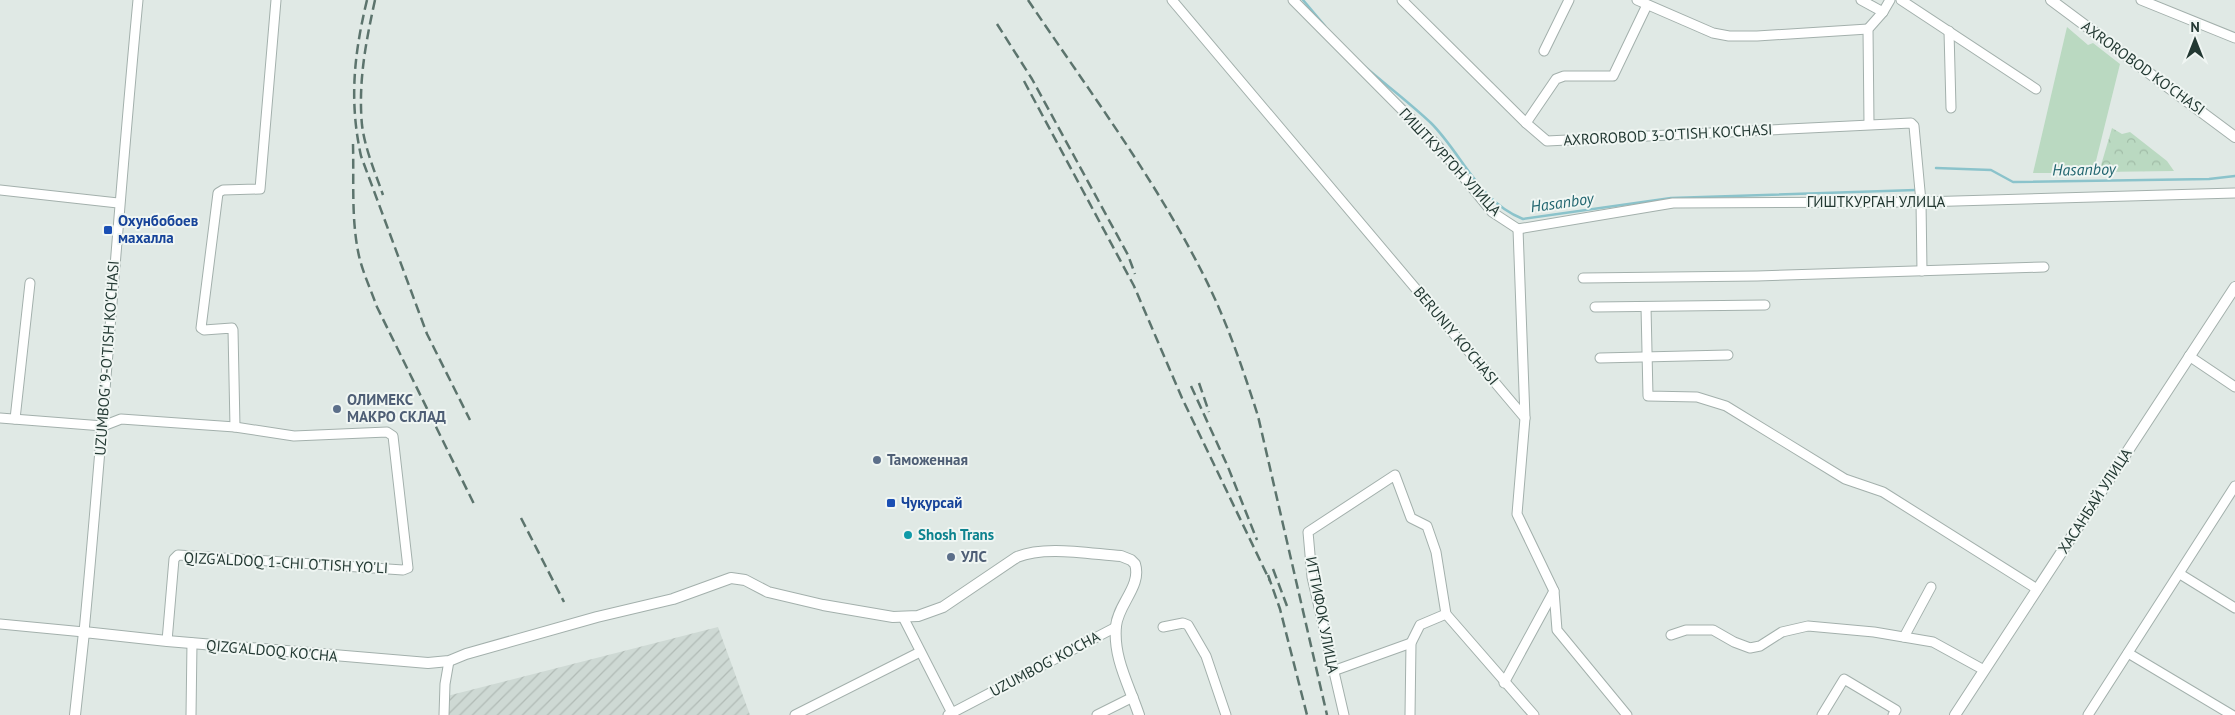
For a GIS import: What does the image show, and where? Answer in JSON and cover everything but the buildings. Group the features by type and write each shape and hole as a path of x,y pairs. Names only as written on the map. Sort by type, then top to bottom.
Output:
{"street":[{"name":"UZUMBOG' 9-O'TISH KO'CHASI","path":"75,715 103,426 118,203 138,0"},
{"path":"0,418 103,426 121,419 236,427 233,330 232,328 204,330 201,328 218,193 223,190 260,190 276,0"},
{"name":"BERUNIY KO'CHASI","path":"1172,0 1526,418"},
{"name":"ГИШТКУРГОН УЛИЦА","path":"1293,0 1438,146 1492,212 1518,230"},
{"name":"AXROROBOD 3-O'TISH KO'CHASI","path":"1402,0 1546,141 1911,123 1914,126 1921,202"},
{"path":"1544,51 1568,0"},
{"path":"1861,0 1883,12"},
{"path":"1870,124 1868,29 1883,12 1890,0"},
{"path":"1901,0 2036,89"},
{"path":"2141,0 2235,38"},
{"path":"1526,123 1556,78 1564,76 1613,76 1643,2 1713,33 1729,36 1868,29"},
{"name":"AXROROBOD KO'CHASI","path":"2058,2 2235,137"},
{"path":"1949,31 1951,108"},
{"path":"0,190 118,203"},
{"name":"ГИШТКУРГАН УЛИЦА","path":"1518,230 1673,203 1921,202 2235,193"},
{"path":"1921,202 1922,271"},
{"path":"1518,230 1526,418 1517,514 1554,591 1557,630 1627,715"},
{"path":"1583,278 2044,267"},
{"path":"15,419 30,283"},
{"name":"ХАСАНБАЙ УЛИЦА","path":"1957,714 2037,588 2235,287"},
{"path":"1595,307 1765,305"},
{"path":"1646,306 1648,396 1697,397 1726,406 1845,479 1883,492 2037,588"},
{"path":"1600,358 1728,355"},
{"path":"2189,356 2235,387"},
{"name":"QIZG'ALDOQ 1-CHI O'TISH YO'LI","path":"167,641 174,559 178,556 404,570 408,568 393,436 387,432 286,436 236,427"},
{"name":"ИТТИФОК УЛИЦА","path":"1344,715 1312,577 1308,532 1395,475 1412,518 1427,526 1436,552 1446,614"},
{"path":"2088,715 2232,497 2235,486"},
{"path":"951,714 903,618 923,615 938,609 1014,559 1035,552 1054,552 1127,558 1134,562 1136,568 1135,580 1120,610 1116,627 1120,663 1139,715"},
{"path":"2180,574 2235,608"},
{"name":"QIZG'ALDOQ KO'CHA","path":"0,624 405,663 449,661 466,654 597,617 673,599 736,578 768,592 823,605 903,618"},
{"path":"1904,637 1932,587"},
{"path":"1504,683 1554,591"},
{"path":"1410,715 1410,643 1420,625 1446,614 1504,683 1534,715"},
{"path":"1163,627 1182,623 1188,624 1206,656 1226,715"},
{"path":"1671,635 1686,630 1713,630 1734,642 1750,648 1760,646 1782,632 1808,626 1933,642 1984,670"},
{"name":"UZUMBOG' KO'CHA","path":"951,714 1116,627"},
{"path":"191,715 192,643"},
{"path":"1333,671 1410,643"},
{"path":"794,715 920,652"},
{"path":"2128,653 2232,715"},
{"path":"444,715 445,684 449,661"},
{"path":"1822,715 1844,679 1896,710 1893,715"},
{"path":"1097,715 1133,697"}],"shaded area":[{"path":"718,627 750,715 447,715 447,696"}],"green space":[{"path":"2067,27 2088,45 2093,43 2120,64 2093,173 2033,173"},
{"path":"2112,128 2122,134 2130,132 2167,161 2174,171 2099,172"}],"waterway":[{"name":"Hasanboy","path":"1303,0 1325,26"},
{"name":"Hasanboy","path":"1364,66 1431,123 1494,201 1507,211 1523,219 1671,198 1916,190"},
{"name":"Hasanboy","path":"1936,168 1991,170 2013,182 2209,179 2235,176"}],"railway":[{"path":"367,0 356,59 354,97 357,136 361,156 427,334 470,420"},
{"path":"375,0 364,62 361,109 365,143 383,195"},
{"path":"1028,0 1144,171 1186,242 1220,312 1258,416 1327,715"},
{"path":"997,24 1032,79 1128,255 1135,274"},
{"path":"1024,81 1134,286 1182,398 1270,581"},
{"path":"353,144 353,200 356,242 363,269 377,307 474,504"},
{"path":"1199,383 1209,412"},
{"path":"1191,386 1228,467 1257,540"},
{"path":"521,518 564,602"},
{"path":"1273,569 1287,606"},
{"path":"1268,575 1280,609 1307,715"}],"place":[{"name":"Охунбобоев махалла","path":"108,230"},
{"name":"ОЛИМЕКС МАКРО СКЛАД","path":"337,409"},
{"name":"Таможенная","path":"877,460"},
{"name":"Чуқурсай","path":"891,503"},
{"name":"Shosh Trans","path":"908,535"},
{"name":"УЛС","path":"951,557"}]}
